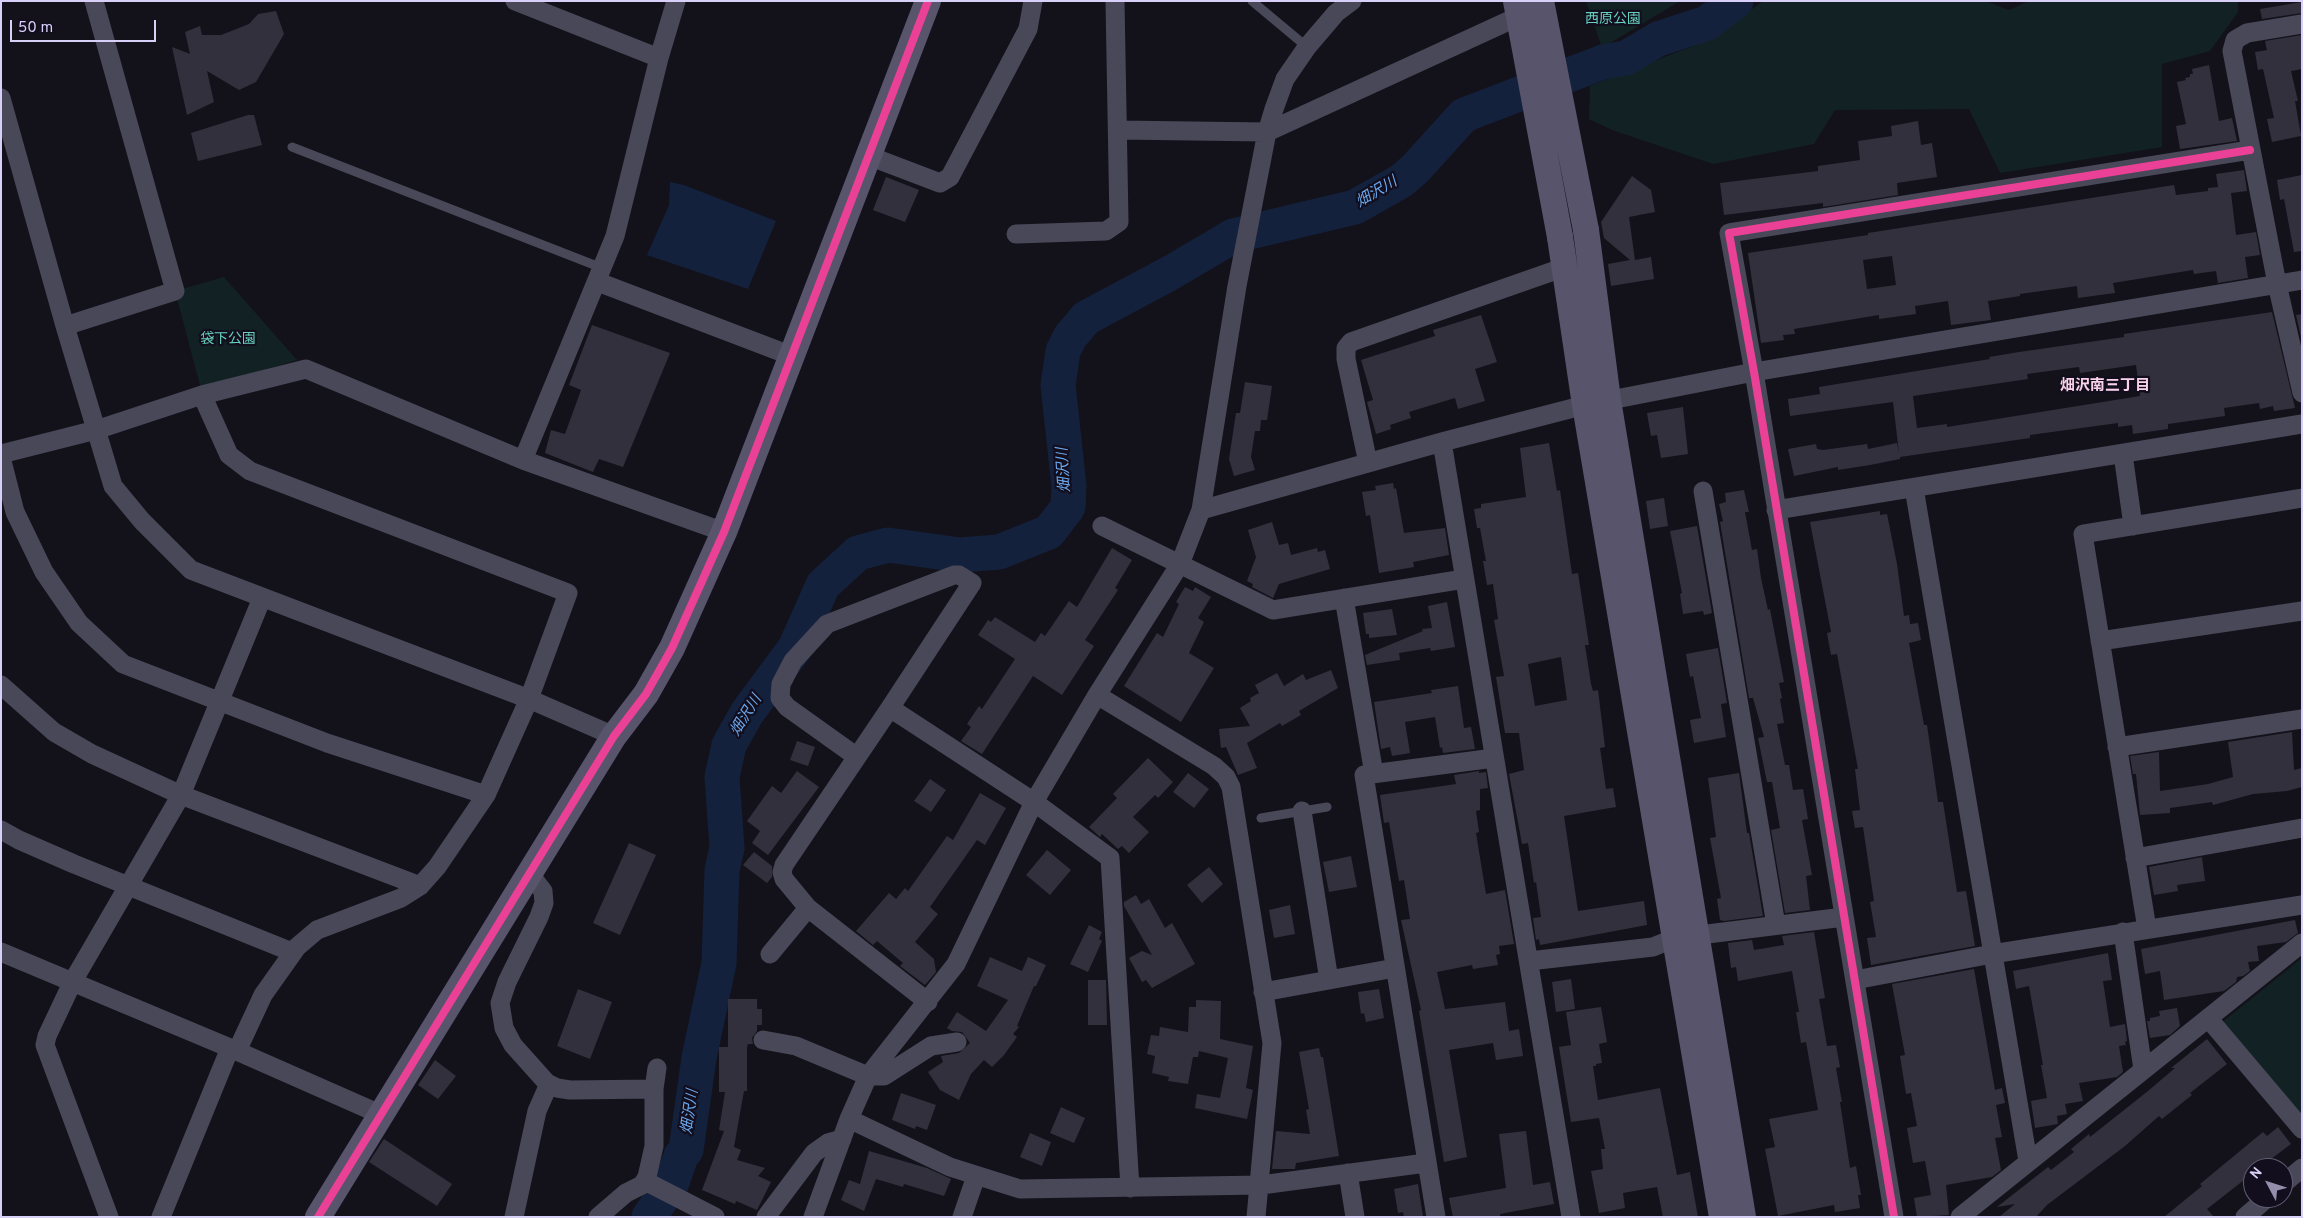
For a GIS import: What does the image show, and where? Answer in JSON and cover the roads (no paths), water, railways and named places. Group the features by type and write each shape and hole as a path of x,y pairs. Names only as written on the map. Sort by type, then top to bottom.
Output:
{"street":[{"path":"65,326 175,291 94,1"},
{"path":"515,1 659,58"},
{"path":"524,460 615,236 659,58 676,1"},
{"path":"318,1217 614,736 646,694 672,648 724,532 928,1"},
{"path":"869,156 940,183 950,177 1028,29 1034,1"},
{"path":"1016,234 1100,232 1106,231 1119,222 1115,1"},
{"path":"813,1217 849,1119 868,1076 956,964 1034,802 1097,695 1180,564 1201,510 1237,286 1266,132 1285,79 1307,47 1336,13 1352,1"},
{"path":"1516,1 1565,267 1597,402 1686,936 1743,1217"},
{"path":"1541,1 1586,230 1597,402"},
{"path":"1118,130 1266,132 1552,1"},
{"path":"2302,24 2247,33 2235,40 2232,51 2277,284 2302,393"},
{"path":"1,100 65,326 113,486 142,521 191,570 529,699 614,736"},
{"path":"1894,1217 1754,372 1729,233 2250,150"},
{"path":"1368,463 1346,359 1346,348 1351,342 1565,267"},
{"path":"600,275 792,356"},
{"path":"1201,510 1442,442 1597,402 1754,372 2302,280"},
{"path":"486,795 327,743 123,664 79,623 44,572 15,512 1,455 96,430 202,395 306,369 524,460 724,532"},
{"path":"161,1217 234,1050 263,995 292,952 317,930 335,921 386,905 420,886 442,859 486,795 529,699 568,593 250,471 229,455 202,395"},
{"path":"1776,510 2302,424"},
{"path":"1442,442 1571,1217"},
{"path":"2122,454 2133,526"},
{"path":"1914,488 2028,1161"},
{"path":"1703,491 1776,925"},
{"path":"2147,929 2083,534 2302,498"},
{"path":"1102,526 1273,610 1464,579"},
{"path":"857,757 786,707 780,698 781,684 793,660 827,624 954,575 959,575 972,583 890,708 857,757 784,865 782,872 784,879 808,908 928,1002"},
{"path":"109,1217 46,1045 47,1036 73,981 181,795 262,598"},
{"path":"1344,598 1374,774"},
{"path":"2100,641 2302,611"},
{"path":"1,685 54,732 92,754 181,795 420,886"},
{"path":"1097,695 1214,766 1226,777 1231,787 1272,1043 1256,1217"},
{"path":"890,708 1034,802 1110,858 1130,1188"},
{"path":"2117,747 2302,718"},
{"path":"1436,1217 1364,775 1494,758"},
{"path":"1302,811 1329,980"},
{"path":"2135,858 2302,828"},
{"path":"1,830 19,840 292,952"},
{"path":"529,873 543,891 544,903 507,982 500,1004 500,1016 513,1045 549,1084 557,1088 570,1090 654,1089"},
{"path":"1855,980 2123,932 2302,905"},
{"path":"770,954 808,908"},
{"path":"1529,961 1653,947 1686,936 1844,917"},
{"path":"2123,932 2143,1070"},
{"path":"1686,936 1722,1217"},
{"path":"1960,1217 2302,943"},
{"path":"1,952 73,981 382,1115"},
{"path":"1263,992 1395,968"},
{"path":"2208,1018 2302,1129"},
{"path":"762,1040 796,1046 868,1076 884,1076 931,1046 957,1042"},
{"path":"598,1217 645,1181 654,1146 654,1089 657,1068"},
{"path":"514,1217 537,1111 549,1084"},
{"path":"849,1119 950,1167 1020,1189 1260,1185 1426,1163"},
{"path":"766,1217 814,1152 828,1143 842,1139"},
{"path":"1348,1173 1356,1217"},
{"path":"962,1217 976,1176"},
{"path":"645,1181 715,1217"},
{"path":"2245,1217 2255,1208"}],"lane":[{"path":"1252,1 1307,47"},
{"path":"292,147 600,275"},
{"path":"1260,818 1327,807"}],"water":[{"path":"670,182 684,185 776,221 748,289 647,255 669,205"}],"waterway":[{"name":"畑沢川","path":"649,1217 671,1185 681,1156 686,1150 699,1058 719,963 722,870 727,848 722,777 729,745 747,713 795,648 823,585 858,553 888,545 960,555 999,552 1049,532 1068,507 1069,486 1058,385 1063,351 1070,337 1086,318 1172,272 1233,236 1355,207 1401,181 1415,169 1464,115 1603,62 1626,58 1658,39 1707,23 1736,1"}],"district":[{"name":"畑沢南三丁目","path":"2105,387"}],"park label":[{"name":"西原公園","path":"1613,20"},
{"name":"袋下公園","path":"228,340"}]}
